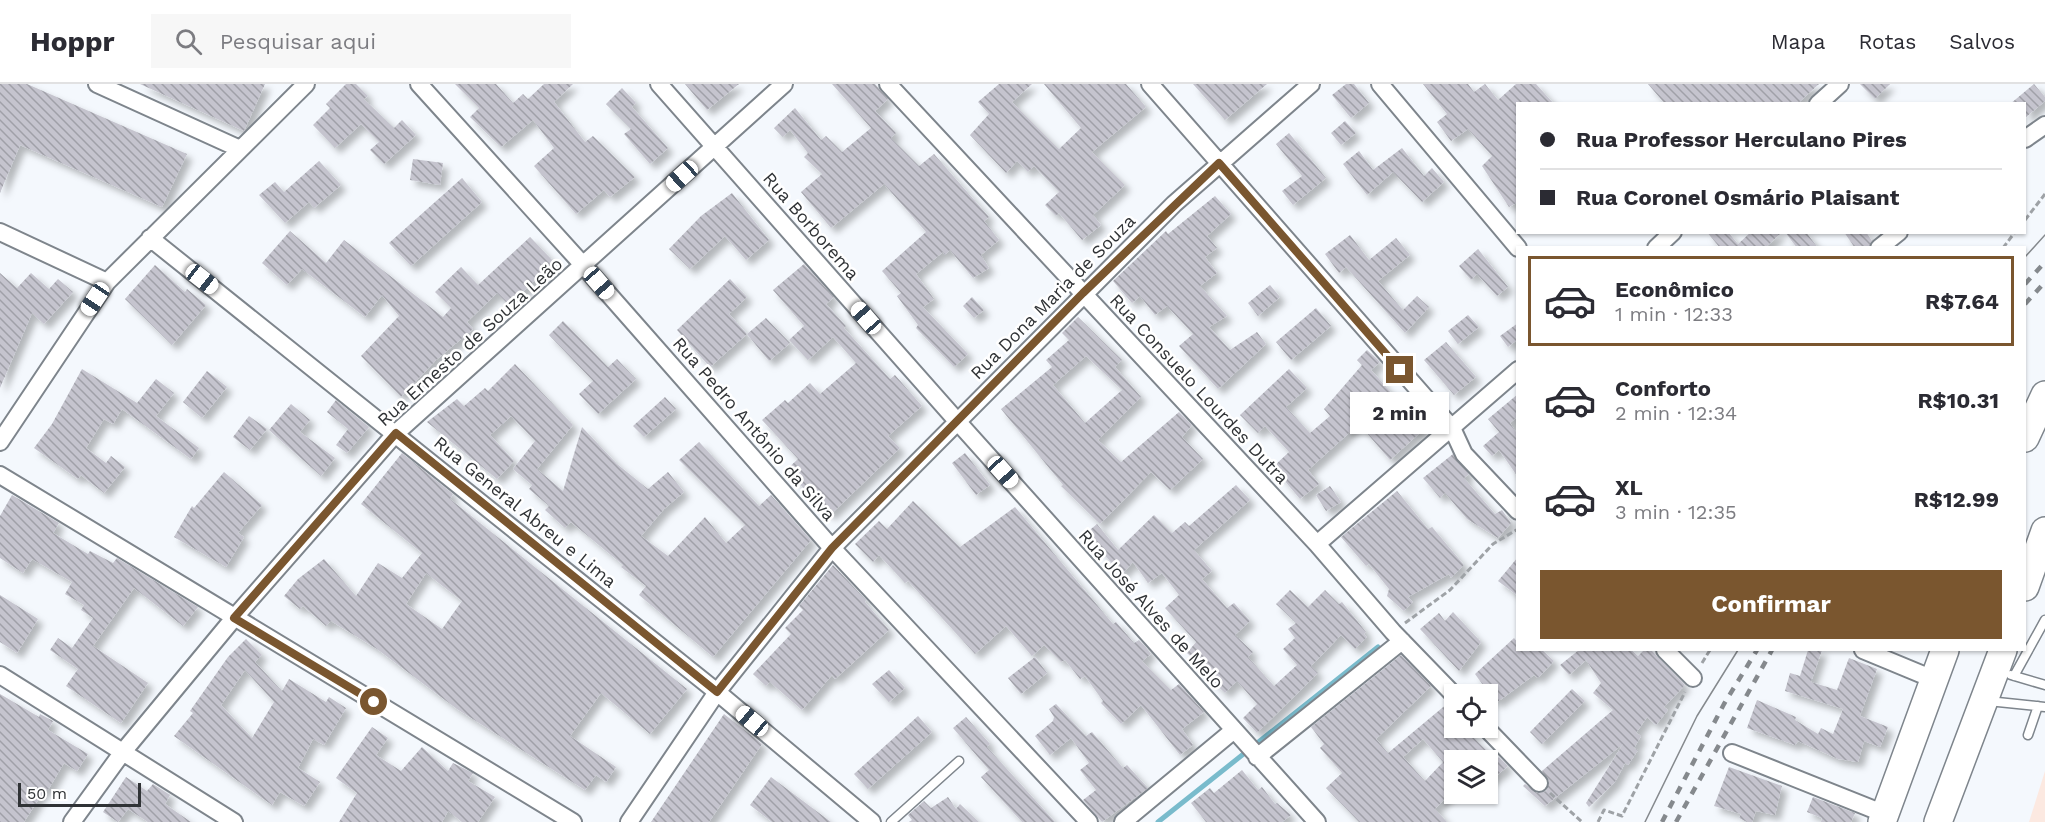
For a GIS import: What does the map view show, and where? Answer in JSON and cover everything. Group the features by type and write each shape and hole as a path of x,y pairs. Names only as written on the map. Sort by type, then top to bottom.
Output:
{"highway":[{"path":"2026,436 2045,395"},
{"path":"2026,584 2045,531"},
{"path":"1884,818 1945,651"},
{"path":"1938,822 1984,701 2004,665"}],"street":[{"path":"97,84 240,148"},
{"path":"0,442 107,282 306,84"},
{"name":"Rua Pedro Antônio da Silva","path":"419,84 583,265 832,548 1089,822"},
{"name":"Rua Borborema","path":"659,84 957,421"},
{"name":"Rua Ernesto de Souza Leão","path":"72,822 122,753 234,618 396,433 783,84"},
{"name":"Rua Consuelo Lourdes Dutra","path":"888,84 1317,544 1397,637 1444,685"},
{"path":"1150,84 1452,428 1464,453 1516,509"},
{"name":"Rua Dona Maria de Souza","path":"629,822 717,692 832,548 1083,293 1219,163 1311,84"},
{"path":"1380,84 1516,246"},
{"path":"1820,102 1840,84"},
{"path":"2026,138 2045,124"},
{"path":"0,232 107,282"},
{"path":"1658,246 1671,234"},
{"path":"1882,246 1896,234"},
{"name":"Rua General Abreu e Lima","path":"150,238 717,692 872,822"},
{"path":"1317,544 1516,372"},
{"name":"Rua José Alves de Melo","path":"957,421 1317,822"},
{"path":"0,475 573,822"},
{"path":"1123,822 1247,745 1397,637"},
{"path":"1666,651 1694,678"},
{"path":"1865,651 1933,679"},
{"path":"0,675 234,822"},
{"path":"1496,738 1539,783"},
{"path":"1732,753 1884,818"}],"lane":[{"path":"2026,641 2045,620"},
{"path":"2017,651 2004,665 2045,685"},
{"path":"1984,701 2042,706 2028,735"},
{"path":"891,822 959,761"}],"path":[{"path":"2026,218 2045,194"},
{"path":"1397,637 1450,590 1493,543 1516,530"},
{"path":"1598,822 1604,810 1622,816 1709,651"},
{"path":"1539,783 1582,822"}],"shaded area":[{"path":"2045,771 2045,822 2029,822"}],"building":[{"path":"0,84 27,84 187,154 162,207 20,145 0,193"},
{"path":"140,84 265,84 244,131"},
{"path":"346,84 356,84 368,96 364,99 394,128 402,120 416,135 384,164 370,150 379,142 361,124 335,148 313,125 330,108 326,104"},
{"path":"455,84 496,84 513,103 523,94 528,99 544,84 573,84 554,102 585,142 593,136 635,177 610,197 604,190 576,214 534,166 554,148 533,120 501,147 470,117 479,108"},
{"path":"685,84 739,84 707,110"},
{"path":"832,84 875,84 888,99 875,111 896,133 891,138 919,166 934,154 989,217 984,221 999,240 981,255 989,268 973,278 950,250 945,255 943,252 916,274 934,299 923,307 968,354 954,367 916,328 918,325 897,296 901,293 882,271 926,232 884,184 831,228 801,192 822,174 804,157 808,153 790,130 783,137 774,128 795,108 821,140 826,136 842,152 871,128"},
{"path":"999,84 1032,84 1012,102 1059,149 1081,128 1044,84 1126,84 1146,107 1092,152 1125,185 1093,215 1101,225 1082,240 1059,213 1056,216 1045,205 1059,192 1034,166 1028,172 1017,161 1006,173 970,135 989,114 978,102"},
{"path":"1193,84 1267,84 1225,120"},
{"path":"1346,84 1354,84 1369,103 1351,118 1332,95"},
{"path":"1423,84 1468,84 1474,92 1485,84 1498,100 1516,84 1536,84 1552,102 1516,102 1516,203 1509,207 1482,166 1492,156 1468,129 1451,141 1437,122 1447,114"},
{"path":"1648,84 1819,84 1799,102 1663,102"},
{"path":"1860,84 1890,84 1875,99"},
{"path":"2034,84 2045,97 2045,101 2026,117 2026,102 2012,102"},
{"path":"622,88 636,103 632,107 668,148 650,164 624,134 631,129 606,104"},
{"path":"1345,121 1356,133 1341,145 1331,133"},
{"path":"1289,133 1326,178 1293,205 1282,191 1302,176 1276,144"},
{"path":"1402,148 1424,176 1432,168 1444,182 1422,202 1393,172 1367,195 1343,164 1359,151 1373,170"},
{"path":"413,159 443,163 440,185 410,180"},
{"path":"319,161 341,185 314,208 309,202 285,223 259,195 275,182 284,192"},
{"path":"462,178 482,202 411,266 389,243"},
{"path":"732,193 769,240 746,260 725,236 690,269 669,249 701,216"},
{"path":"1215,196 1231,214 1207,236 1217,248 1205,257 1217,273 1200,286 1227,316 1209,327 1230,350 1257,332 1266,344 1218,389 1179,346 1193,334 1167,306 1155,315 1140,296 1132,303 1113,281 1166,231 1168,234"},
{"path":"290,231 326,263 344,240 443,317 451,308 435,292 461,267 478,285 530,237 554,262 509,305 497,293 467,322 473,329 436,360 401,397 361,356 399,316 382,295 365,317 302,269 287,285 262,263"},
{"path":"1709,234 1730,234 1738,244 1749,234 1780,234 1767,246 1718,246"},
{"path":"1786,234 1808,234 1816,246 1796,246"},
{"path":"1845,234 1867,234 1872,241 1870,246 1854,246"},
{"path":"1350,235 1369,260 1396,238 1410,255 1378,281 1403,310 1417,296 1429,307 1405,333 1346,267 1339,273 1325,254"},
{"path":"1478,249 1508,287 1497,296 1477,274 1471,280 1459,266"},
{"path":"804,264 834,297 826,304 846,326 844,328 890,379 895,375 922,406 888,436 900,448 830,515 786,470 798,459 762,420 785,400 788,403 810,383 820,394 856,363 833,337 808,360 789,340 804,326 773,290"},
{"path":"155,265 185,292 187,289 206,305 172,345 125,299"},
{"path":"0,273 17,288 31,273 49,289 58,279 73,292 44,324 32,313 0,388"},
{"path":"730,279 747,297 729,314 747,334 710,367 677,330"},
{"path":"1270,285 1280,297 1258,316 1248,303"},
{"path":"972,297 984,310 974,318 963,306"},
{"path":"1316,308 1331,326 1291,360 1276,342"},
{"path":"1468,315 1479,327 1458,344 1448,331"},
{"path":"1078,317 1122,360 1115,367 1141,397 1098,440 1121,462 1179,412 1192,425 1182,437 1203,459 1170,490 1151,472 1100,524 1061,486 1063,485 1001,409 1052,367 1046,360 1069,340 1062,333","holes":["1086,356 1122,390 1085,423 1053,385"]},
{"path":"766,318 790,343 769,361 747,334"},
{"path":"563,321 608,367 617,359 636,379 598,414 579,394 593,381 549,335"},
{"path":"1516,324 1516,341 1508,347 1500,336"},
{"path":"1446,342 1476,377 1454,395 1424,360"},
{"path":"1367,350 1380,362 1371,370 1424,429 1390,460 1359,424 1308,470 1319,484 1300,499 1273,467 1289,452 1265,426 1258,433 1240,415 1289,369 1307,388 1286,407 1310,433 1330,416 1324,409 1362,365 1357,360"},
{"path":"515,364 573,425 537,469 563,491 582,427 617,464 648,489 668,472 684,492 664,509 641,536 668,556 705,517 726,543 745,525 679,460 699,442 759,506 771,495 811,540 713,657 639,595 646,586 621,567 623,565 571,522 565,528 545,510 549,506 529,489 532,485 513,469 535,441 511,416 490,435 514,461 497,479 427,422 457,399 464,406 485,388 488,391"},
{"path":"82,369 137,403 156,379 174,393 156,416 199,448 191,459 122,409 113,424 104,419 86,448 106,463 111,456 125,467 104,493 81,475 78,479 34,448 52,424"},
{"path":"207,371 227,387 202,418 183,402"},
{"path":"1516,396 1516,418 1510,423 1516,432 1516,474 1499,450 1492,456 1483,446 1499,432 1488,419"},
{"path":"665,397 676,409 644,437 633,426"},
{"path":"336,400 369,427 347,453 336,445 348,429 327,412"},
{"path":"291,404 310,420 300,432 335,458 321,476 269,430"},
{"path":"249,416 267,429 250,450 233,437"},
{"path":"402,453 453,494 450,499 687,689 650,734 601,693 570,736 616,767 606,782 596,775 585,790 457,709 377,649 331,621 326,626 303,606 300,609 284,596 298,579 324,559 356,596 378,563 402,578 422,553 361,504","holes":["426,573 462,601 442,629 406,604"]},
{"path":"965,453 990,485 976,495 952,463"},
{"path":"1453,454 1469,474 1464,478 1495,514 1502,510 1511,523 1498,538 1467,519 1445,493 1440,498 1423,478"},
{"path":"224,472 262,505 238,533 244,537 226,567 174,537 192,506 194,508"},
{"path":"1236,485 1250,500 1194,550 1212,571 1202,579 1227,608 1234,603 1250,621 1235,635 1253,652 1248,657 1274,686 1297,665 1283,649 1295,638 1288,629 1296,623 1276,604 1290,590 1308,607 1325,590 1339,604 1342,602 1366,632 1364,634 1367,637 1355,649 1341,635 1311,666 1318,673 1257,733 1243,718 1257,704 1237,681 1225,693 1199,668 1202,666 1187,653 1196,642 1165,608 1179,595 1162,573 1148,583 1133,562 1122,574 1085,534 1097,524 1118,550 1154,515 1172,533 1185,522 1189,526"},
{"path":"1330,486 1341,502 1326,511 1316,495"},
{"path":"1397,491 1428,529 1432,527 1464,565 1451,578 1449,574 1408,597 1413,602 1404,611 1387,596 1389,589 1369,564 1366,566 1341,537"},
{"path":"12,495 59,523 53,533 88,554 90,551 113,563 117,558 198,607 183,626 134,588 93,646 148,683 121,723 66,686 78,669 50,650 58,638 72,648 93,618 81,610 84,605 65,594 72,582 32,559 23,573 0,558 0,516"},
{"path":"913,501 960,547 1015,507 1113,624 1116,622 1134,643 1139,640 1145,646 1151,654 1142,661 1171,690 1179,684 1204,712 1182,729 1193,745 1180,755 1141,705 1121,724 1101,703 1103,701 1085,676 1080,679 1065,660 1061,662 1044,645 1032,656 1006,626 975,654 908,581 905,583 879,555 873,562 855,544 879,521 887,529"},
{"path":"1516,559 1516,594 1498,581"},
{"path":"833,565 866,600 865,602 889,630 835,679 832,675 802,710 770,682 766,686 753,674 791,634 785,628 803,610 799,606"},
{"path":"0,595 38,619 17,653 0,642"},
{"path":"1453,612 1481,642 1459,671 1420,629 1439,613 1445,621"},
{"path":"1514,638 1516,651 1543,651 1554,661 1538,678 1534,675 1498,702 1498,684 1482,684 1475,674"},
{"path":"246,639 262,655 255,662 282,691 289,679 326,702 329,697 346,708 324,745 313,739 298,768 320,782 304,806 280,792 272,805 174,736 193,713 190,711 228,657","holes":["245,670 274,702 252,738 221,705"]},
{"path":"1578,651 1632,651 1638,656 1643,651 1652,651 1685,685 1664,707 1668,710 1656,725 1647,717 1636,733 1641,736 1634,748 1638,750 1628,765 1625,763 1615,782 1589,807 1586,803 1623,744 1545,806 1523,786 1525,784 1537,793 1546,791 1549,781 1542,771 1613,710 1593,693 1601,683 1586,660 1569,675 1560,665"},
{"path":"1808,651 1822,651 1811,682 1837,690 1849,658 1877,669 1860,716 1888,727 1880,747 1864,741 1858,762 1838,759 1798,741 1795,745 1747,728 1757,700 1796,717 1795,720 1818,734 1821,728 1833,734 1843,709 1785,691 1790,673 1800,676"},
{"path":"1401,655 1431,686 1376,739 1388,753 1444,706 1444,738 1474,738 1486,750 1444,750 1444,800 1435,809 1447,822 1359,822 1326,788 1342,773 1320,748 1324,744 1311,727","holes":["1423,739 1443,762 1425,781 1403,757"]},
{"path":"1035,657 1047,673 1021,694 1008,678"},
{"path":"889,670 905,688 889,702 872,684"},
{"path":"1572,689 1585,701 1542,744 1530,732"},
{"path":"0,694 39,717 40,714 53,721 48,730 88,754 77,771 64,763 48,790 45,789 24,822 0,822"},
{"path":"1056,704 1086,736 1092,732 1123,768 1127,765 1148,788 1102,822 1083,800 1096,790 1080,770 1089,763 1071,738 1050,755 1035,736 1053,721 1054,717 1049,709"},
{"path":"724,714 762,744 709,822 651,822"},
{"path":"918,716 932,732 868,789 854,774"},
{"path":"966,717 990,744 987,747 1055,822 1022,822 981,777 989,770 953,728"},
{"path":"372,727 388,738 376,755 401,771 422,747 448,771 453,763 473,773 468,781 495,797 478,822 462,822 448,811 442,822 339,822 357,793 336,778"},
{"path":"1499,757 1508,766 1498,774"},
{"path":"1729,767 1782,786 1775,815 1756,811 1752,822 1747,822 1739,818 1741,814 1714,806"},
{"path":"1242,770 1258,790 1262,787 1275,804 1277,803 1291,815 1282,822 1206,822 1191,803 1210,788 1214,793"},
{"path":"126,777 147,791 153,784 170,795 165,804 191,822 148,822 128,809 118,822 103,812"},
{"path":"771,777 831,822 772,822 750,805"},
{"path":"948,797 956,809 960,804 979,822 909,822 912,820 908,815 924,801 931,808"},
{"path":"1813,797 1855,813 1851,822 1821,822 1822,818 1807,812"}],"waterway":[{"path":"1158,822 1378,647"}],"tram line":[{"path":"2026,256 2045,235"},
{"path":"1645,822 1697,716 1737,651"}],"railway":[{"path":"2026,283 2045,262"},
{"path":"2026,303 2045,282"},
{"path":"1662,822 1724,704 1756,651"},
{"path":"1676,822 1771,651"}],"route":[{"path":"374,702 234,618 396,433 717,692 832,548 1083,293 1219,163 1400,370"}]}
